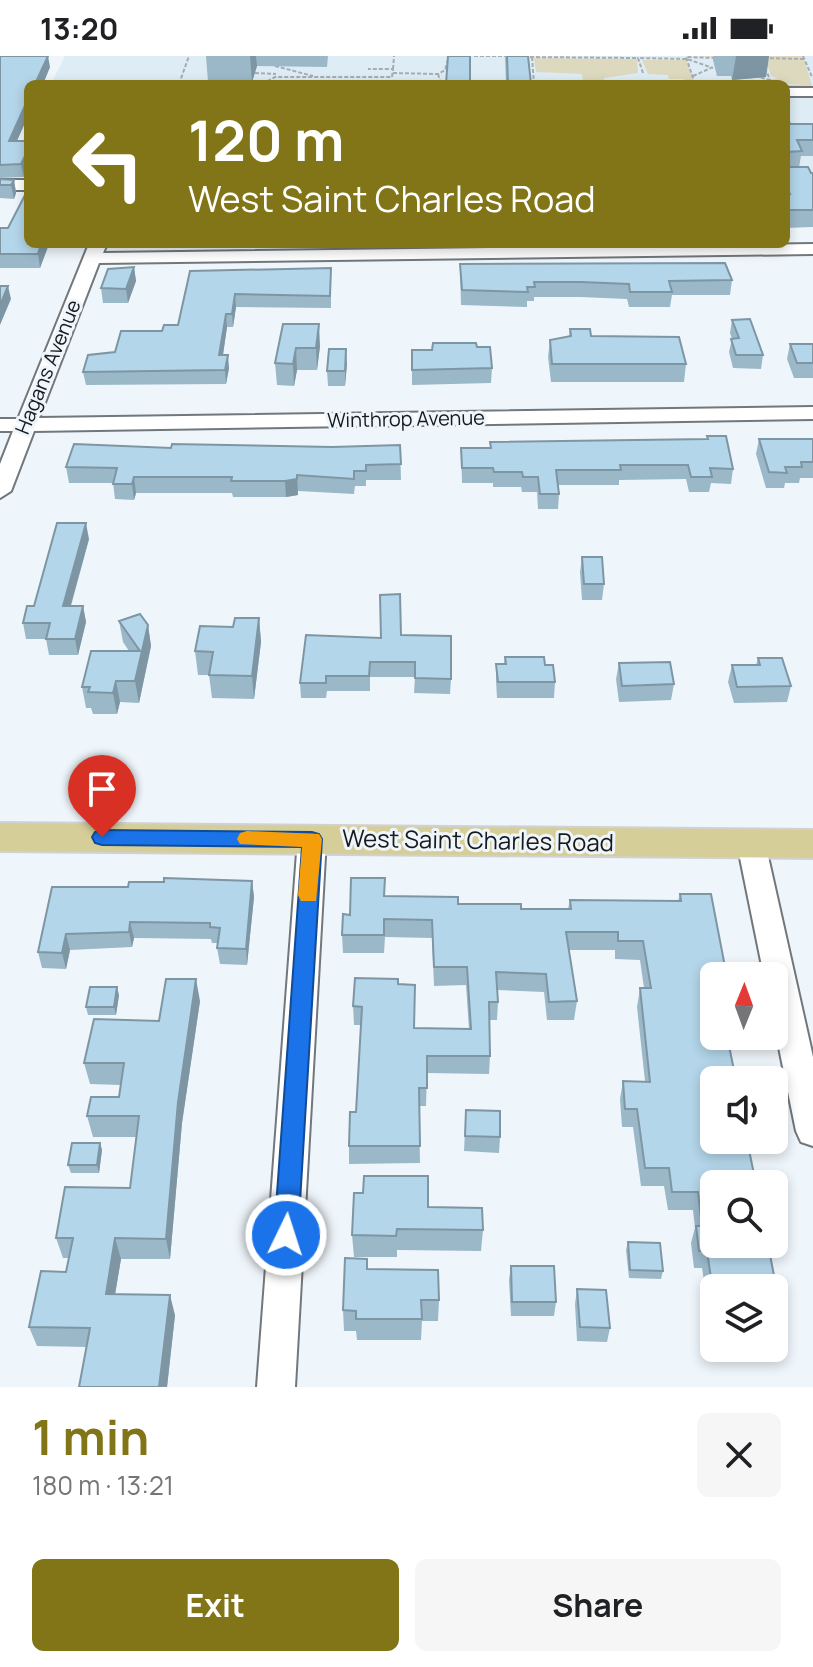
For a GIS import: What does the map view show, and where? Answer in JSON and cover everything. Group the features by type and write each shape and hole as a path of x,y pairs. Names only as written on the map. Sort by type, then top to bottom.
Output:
{"main road":[{"name":"West Saint Charles Road","path":"0,837 813,844"}],"street":[{"path":"790,92 813,92"},
{"path":"0,185 24,185"},
{"path":"95,251 813,249"},
{"name":"Hagans Avenue","path":"0,491 95,251"},
{"name":"Winthrop Avenue","path":"0,425 813,413"},
{"path":"276,1387 312,839"},
{"path":"751,843 813,1131"}],"path":[{"path":"180,80 189,56"},
{"path":"276,76 280,56"},
{"path":"255,73 319,78 392,77 394,56"},
{"path":"368,69 438,74 445,70 449,56"},
{"path":"474,56 709,57"},
{"path":"488,56 488,63"},
{"path":"701,56 722,58"},
{"path":"532,57 534,80"},
{"path":"686,57 713,68 693,76"},
{"path":"686,57 694,80"},
{"path":"770,80 762,58 804,57 813,79"},
{"path":"638,58 643,73"},
{"path":"267,66 319,78"},
{"path":"438,74 440,80"},
{"path":"269,80 276,76"},
{"path":"755,76 766,80"}],"shaded area":[{"path":"65,56 813,56 813,175 790,175 790,80 53,80"},
{"path":"686,56 803,56 813,89 790,89 790,85 802,84 772,80 778,78 771,76 765,58"},
{"path":"534,58 637,59 638,73 604,80 583,80 582,74 536,72"},
{"path":"642,60 686,60 694,80 669,79 668,75 648,74"}],"building":[{"path":"0,56 48,56 37,80 24,80 24,108 9,141 24,141 24,158 21,164 0,165"},
{"path":"448,56 470,56 470,80 446,80"},
{"path":"507,56 528,56 531,80 508,80"},
{"path":"790,124 813,124 813,140 797,140 802,151 790,152"},
{"path":"790,167 808,167 813,173 813,210 790,210"},
{"path":"0,179 14,180 11,185 0,185"},
{"path":"24,197 24,248 40,248 38,254 0,254 0,228 8,228"},
{"path":"725,263 732,280 669,281 672,292 630,292 629,284 581,282 534,282 535,287 527,287 528,292 462,290 460,264"},
{"path":"134,267 126,289 101,288 108,269"},
{"path":"331,268 330,296 235,294 232,314 226,314 219,355 228,355 225,370 83,372 88,355 115,352 121,331 162,331 164,325 178,325 190,271"},
{"path":"0,286 8,286 0,305"},
{"path":"750,319 763,355 736,355 731,339 739,338 732,320"},
{"path":"283,324 319,324 316,348 296,348 293,364 275,363"},
{"path":"570,329 590,329 591,336 679,337 686,364 552,364 550,340 571,336"},
{"path":"433,343 476,343 477,347 490,347 492,368 412,370 412,350 432,350"},
{"path":"790,344 813,344 813,363 797,363"},
{"path":"329,349 346,349 345,371 327,371"},
{"path":"707,436 726,436 733,469 710,468 712,477 691,477 688,465 620,465 621,470 556,470 559,494 540,494 538,477 523,477 522,472 494,472 493,468 462,468 461,448 491,448 490,442 708,439"},
{"path":"759,439 813,439 813,462 801,462 802,467 785,467 787,473 769,472"},
{"path":"74,444 171,448 172,444 400,445 401,464 366,465 366,471 354,471 354,479 297,475 297,479 285,481 231,481 232,477 134,477 132,484 113,484 117,468 66,467"},
{"path":"57,523 86,523 63,606 83,606 75,639 46,639 50,623 23,623 27,606 34,606"},
{"path":"582,557 602,557 604,584 584,584"},
{"path":"400,594 401,635 451,636 451,679 415,678 415,662 370,662 369,676 326,676 326,683 300,683 306,635 381,638 380,595"},
{"path":"140,614 148,625 135,681 116,681 113,693 88,692 90,687 82,687 91,651 140,651 119,621"},
{"path":"235,618 259,618 252,676 209,675 213,652 195,651 200,626 233,627"},
{"path":"505,657 544,657 545,665 553,665 555,682 498,682 496,664 506,664"},
{"path":"758,658 782,658 791,686 737,687 732,665 760,665"},
{"path":"670,662 674,684 622,686 619,663"},
{"path":"164,878 252,881 246,949 217,948 220,928 210,927 210,923 130,922 129,932 66,934 62,953 38,952 52,887 128,887 129,882 164,882"},
{"path":"351,878 385,878 384,896 458,897 458,904 521,904 521,909 571,909 570,900 681,901 680,894 711,894 724,962 700,962 700,1050 730,1050 733,1066 700,1066 700,1154 750,1154 753,1170 700,1170 700,1209 698,1192 672,1192 669,1168 645,1168 637,1109 625,1109 623,1081 650,1082 640,988 651,988 643,941 618,941 618,932 566,932 577,1001 549,1002 546,974 496,972 498,1002 489,1002 490,1056 427,1056 427,1088 419,1088 420,1146 349,1146 350,1112 356,1112 362,1007 353,1006 355,978 398,979 398,984 415,985 414,1028 471,1029 467,967 434,967 432,920 384,919 384,935 342,935 343,914 350,915"},
{"path":"166,979 196,979 178,1102 166,1239 115,1238 106,1294 170,1295 159,1387 79,1387 90,1328 29,1327 41,1271 66,1272 73,1238 56,1238 65,1187 130,1188 139,1116 87,1116 91,1097 119,1097 124,1063 84,1063 94,1019 159,1021"},
{"path":"90,987 117,987 114,1007 86,1007"},
{"path":"466,1110 500,1111 500,1137 465,1136"},
{"path":"72,1143 100,1143 97,1165 68,1165"},
{"path":"364,1176 428,1176 428,1207 482,1208 483,1230 397,1229 396,1236 352,1235 354,1193 363,1193"},
{"path":"696,1226 700,1226 700,1251 699,1251"},
{"path":"628,1242 660,1243 663,1271 630,1270"},
{"path":"345,1258 367,1259 367,1269 438,1270 439,1300 421,1300 422,1319 356,1319 356,1311 343,1310"},
{"path":"708,1258 771,1258 774,1274 710,1274"},
{"path":"511,1266 554,1266 556,1302 512,1302"},
{"path":"577,1289 606,1290 610,1328 580,1327"}],"slow traffic":[{"path":"247,839 312,839 309,895"}],"route":[{"path":"102,837 312,839 286,1235"}]}
